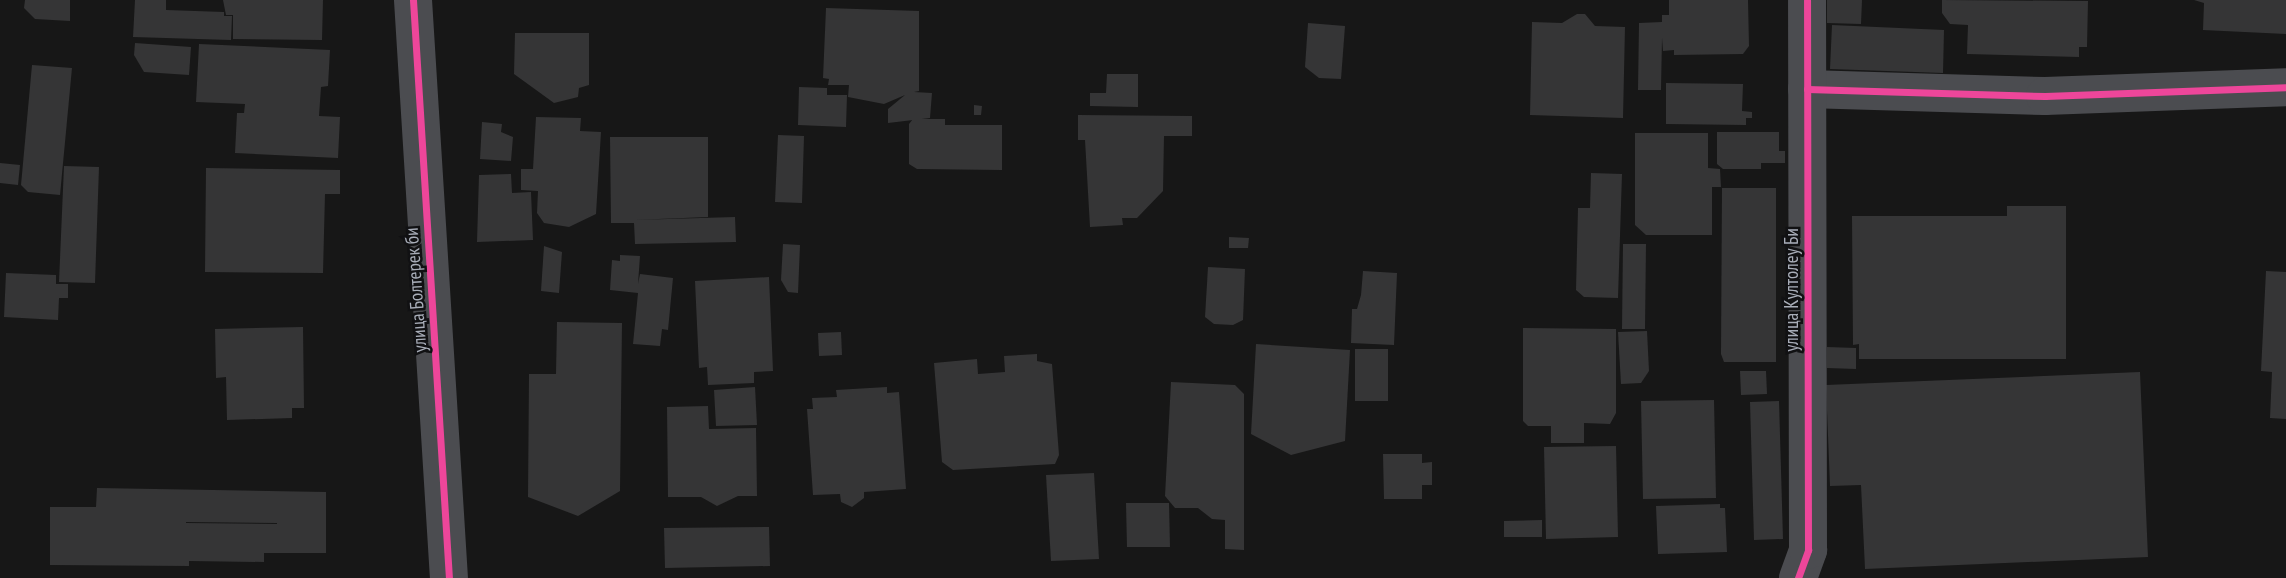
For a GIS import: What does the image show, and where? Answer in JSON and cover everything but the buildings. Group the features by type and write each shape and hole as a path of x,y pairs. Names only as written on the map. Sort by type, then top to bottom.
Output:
{"street":[{"name":"улица Болтерек би","path":"413,0 449,578"},
{"name":"улица Култолеу Би","path":"1798,578 1808,550 1807,0"},
{"path":"1807,89 2045,96 2286,87"}],"cycle path":[{"path":"413,0 449,578"},
{"path":"1798,578 1808,550 1807,0"},
{"path":"1807,89 2045,96 2286,87"}]}
